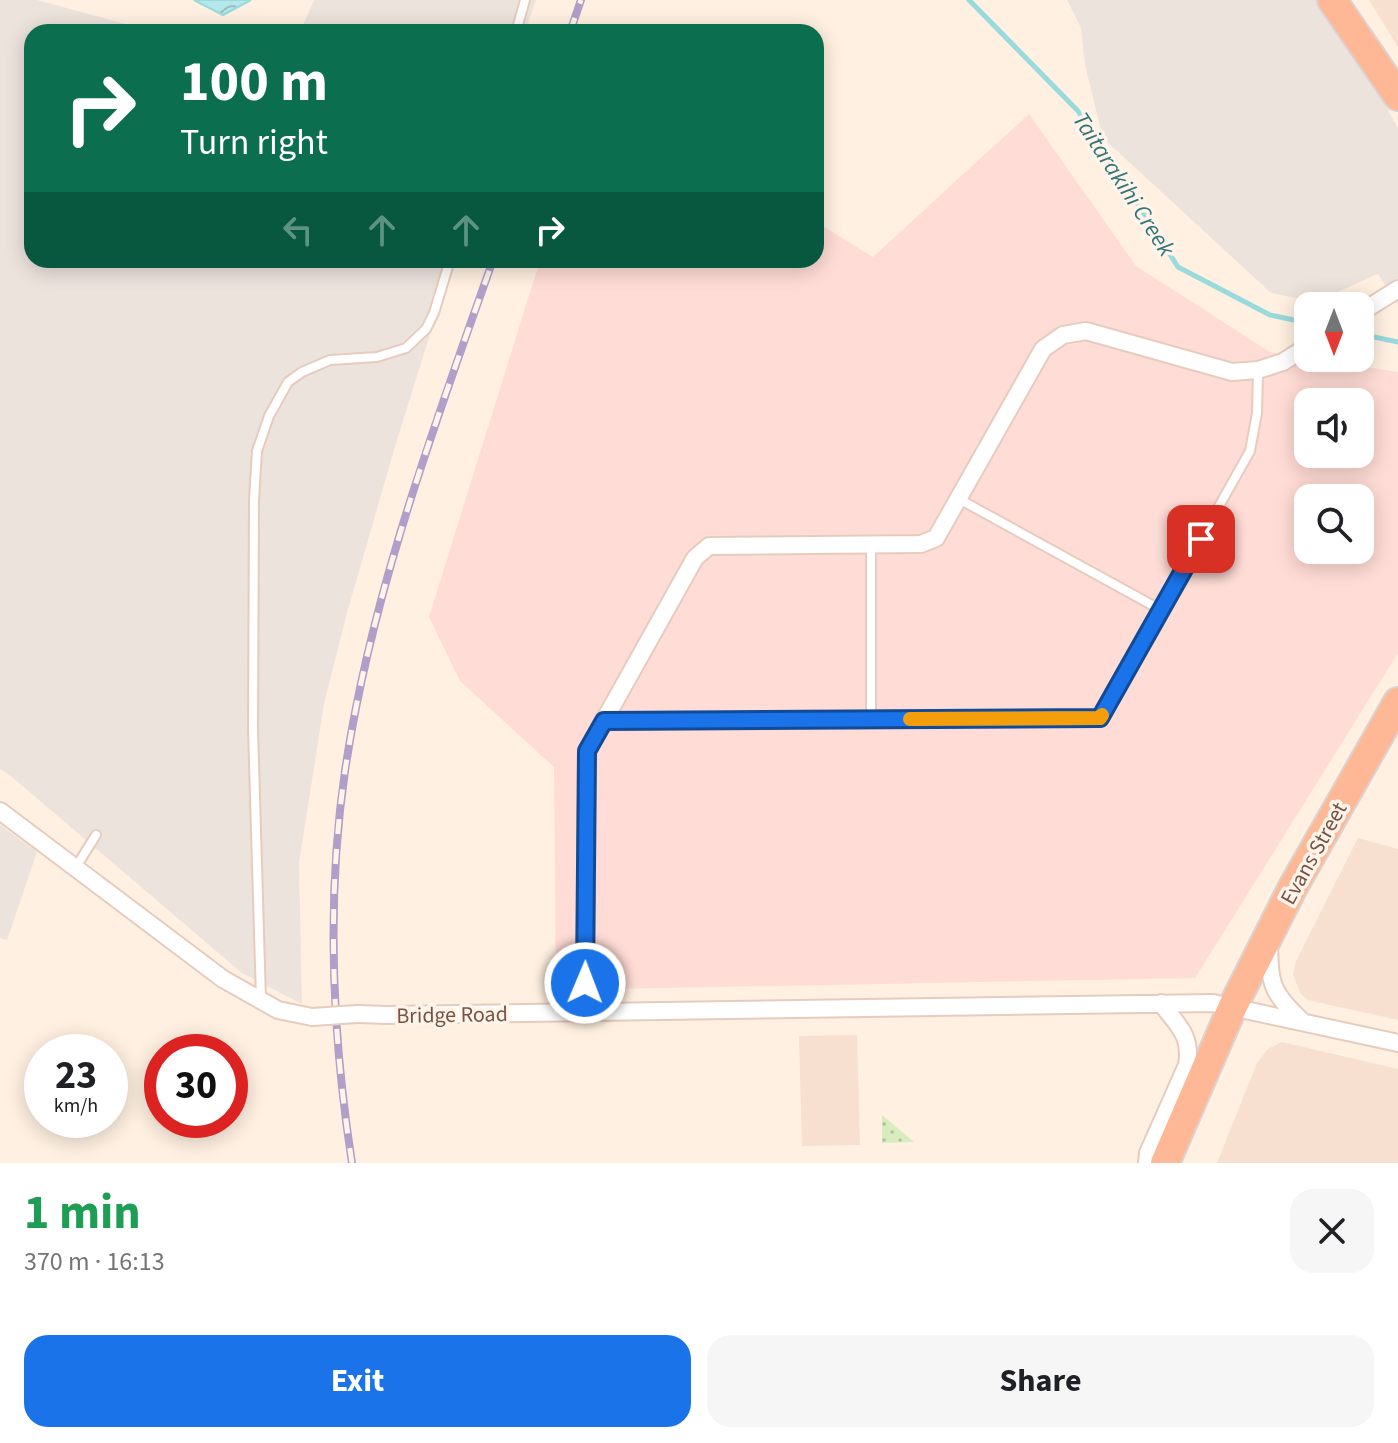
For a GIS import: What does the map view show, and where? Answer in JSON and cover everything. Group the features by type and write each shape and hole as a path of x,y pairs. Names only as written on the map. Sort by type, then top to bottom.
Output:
{"highway":[{"path":"1332,0 1398,96"},
{"name":"Evans Street","path":"1165,1163 1233,1006 1269,934 1398,702"}],"street":[{"path":"1374,304 1398,289"},
{"path":"585,1012 587,751 695,558 709,546 921,544 936,538 1043,349 1063,335 1086,331 1232,372 1258,370 1294,355"},
{"name":"Bridge Road","path":"0,811 223,979 278,1010 312,1017 1213,1003 1398,1043"},
{"path":"1269,934 1273,985 1281,1002 1304,1022"},
{"path":"1147,1163 1148,1153 1187,1065 1189,1050 1187,1040 1161,1003"}],"lane":[{"path":"518,24 525,0"},
{"path":"261,1001 253,729 257,451 269,416 288,382 330,360 377,357 406,348 426,329 448,268"},
{"path":"604,721 1100,718 1250,451 1257,413 1258,370"},
{"path":"959,499 1161,610"},
{"path":"871,545 871,719"},
{"path":"75,868 96,835"}],"shaded area":[{"path":"0,0 37,0 126,24 24,24 24,268 451,268 394,450 324,704 299,863 302,1004 242,973 0,769"},
{"path":"314,0 536,0 528,24 304,24"},
{"path":"1067,0 1318,0 1378,91 1398,129 1398,305 1378,274 1338,292 1294,292 1294,298 1271,293 1103,138 1085,65 1081,28"},
{"path":"1369,0 1398,0 1398,47"},
{"path":"1029,114 1136,266 1270,352 1294,356 1294,372 1374,372 1374,368 1398,372 1398,653 1195,978 556,990 554,767 460,681 429,617 538,268 824,268 824,227 873,257"},
{"path":"0,825 37,852 7,940 0,938"},
{"path":"1358,838 1398,849 1398,1020 1308,1000 1301,994 1293,975 1296,961"},
{"path":"857,1035 860,1145 802,1146 799,1036"},
{"path":"1282,1042 1398,1069 1398,1163 1217,1163 1257,1063 1268,1049"}],"green space":[{"path":"882,1115 914,1142 882,1143"}],"water":[{"path":"194,0 251,0 223,15"}],"waterway":[{"name":"Taitarakihi Creek","path":"969,0 1078,111 1178,267 1270,315 1294,320"},
{"name":"Taitarakihi Creek","path":"1374,337 1398,342"}],"railway":[{"path":"573,24 581,0"},
{"path":"352,1163 340,1066 334,967 335,869 345,771 356,705 388,576 427,449 490,268"}],"slow traffic":[{"path":"910,719 1100,718 1102,715"}],"route":[{"path":"585,983 587,751 604,721 1100,718 1201,539"}]}
